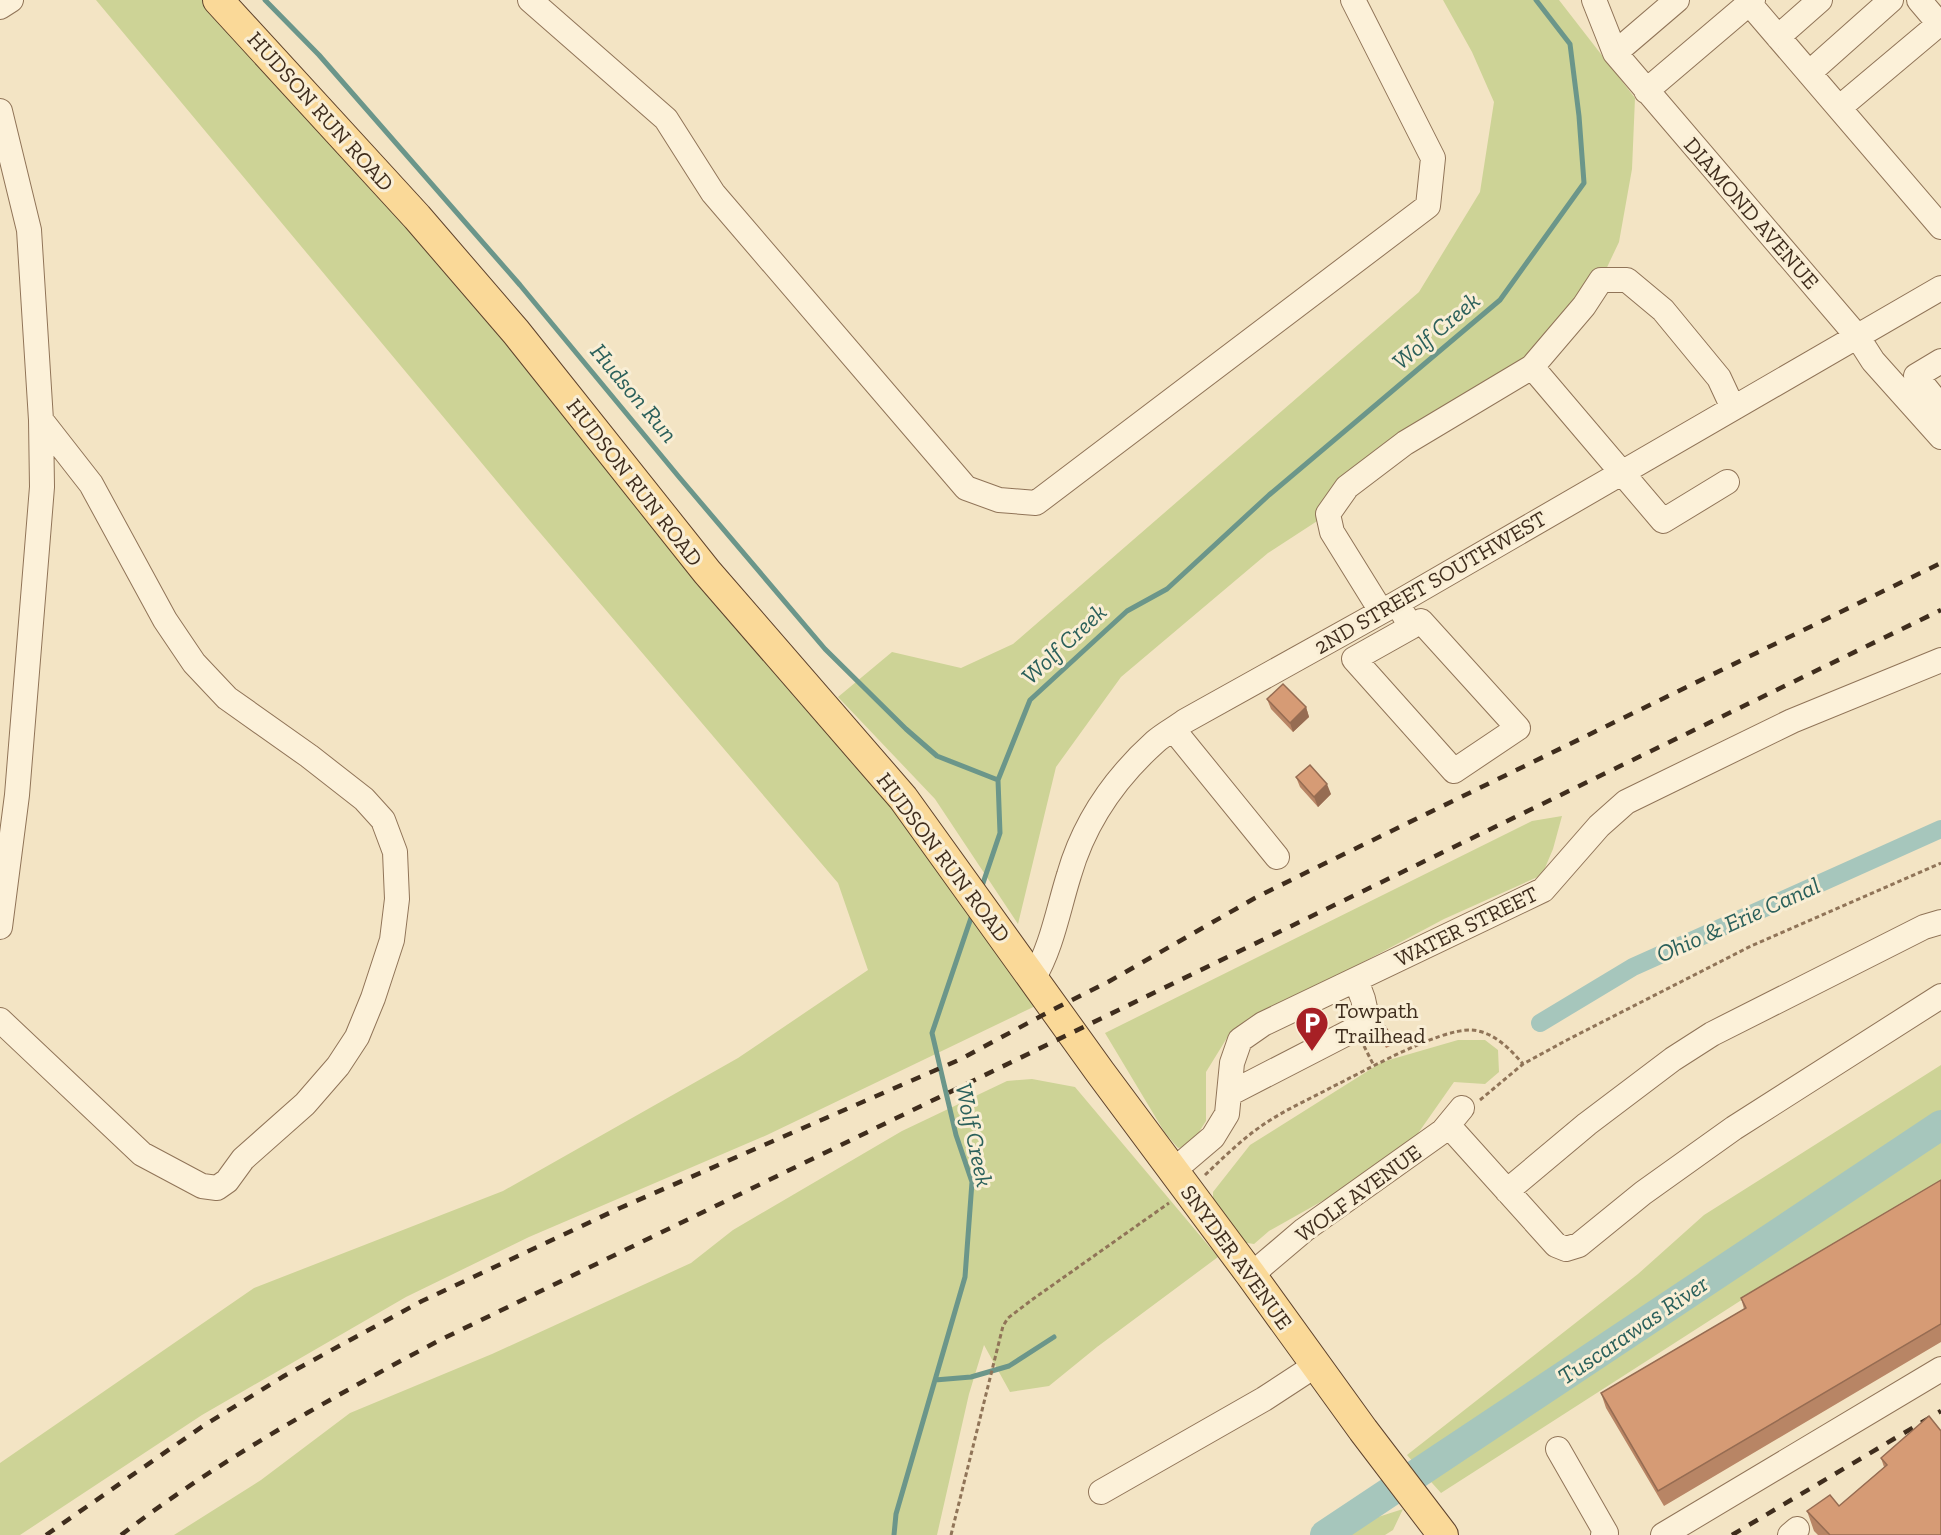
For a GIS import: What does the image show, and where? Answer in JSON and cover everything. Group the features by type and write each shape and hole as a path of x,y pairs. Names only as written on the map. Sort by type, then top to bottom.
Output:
{"main road":[{"name":"HUDSON RUN ROAD","path":"218,0 417,217 516,332 707,572 903,798 1033,979"},
{"name":"SNYDER AVENUE","path":"1033,979 1363,1430 1437,1527"}],"street":[{"path":"0,7 11,0"},
{"path":"530,0 666,119 713,193 966,488 999,500 1036,503 1428,206 1433,158 1353,0"},
{"path":"1615,53 1677,0"},
{"path":"1778,37 1820,0"},
{"path":"1809,73 1891,0"},
{"path":"1839,108 1940,25 1919,0"},
{"name":"DIAMOND AVENUE","path":"1597,1 1615,53 1857,336 1873,361 1941,437"},
{"path":"1646,91 1751,2 1778,37 1941,227"},
{"path":"0,111 29,230 41,420 41,499 17,795 0,927"},
{"path":"1411,627 1389,607 1332,532 1328,513 1347,487 1405,443 1532,367 1584,306 1601,280 1627,280 1663,309 1719,378 1733,408"},
{"name":"2ND STREET SOUTHWEST","path":"1033,979 1044,960 1069,873 1084,832 1108,792 1156,742 1173,729 1941,288"},
{"path":"1941,361 1916,376 1941,407"},
{"path":"1532,367 1663,521 1727,482"},
{"path":"0,1020 142,1154 202,1186 217,1188 227,1181 243,1159 305,1104 338,1066 351,1047 373,998 392,940 397,899 395,852 383,820 355,792 227,698 194,663 165,620 91,484 41,420"},
{"path":"1421,621 1518,728 1454,771 1354,659 1411,627 1421,621"},
{"name":"WATER STREET","path":"1182,1184 1227,1114 1232,1063 1240,1040 1263,1024 1543,890 1599,826 1626,802 1792,721 1941,660"},
{"path":"1173,729 1277,857"},
{"path":"1507,1191 1587,1124 1673,1059 1712,1034 1924,927 1941,922"},
{"path":"1229,1094 1361,1026 1367,1017 1356,980"},
{"path":"1455,1116 1507,1191 1556,1245 1566,1249 1579,1245 1643,1193 1734,1128 1941,996"},
{"name":"WOLF AVENUE","path":"1251,1275 1304,1230 1417,1150 1455,1116"},
{"path":"1101,1492 1264,1399 1316,1365"},
{"path":"1662,1535 1941,1369"},
{"path":"1558,1449 1609,1534"}],"path":[{"path":"1455,1116 1481,1099 1523,1064 1736,954 1941,863"},
{"path":"951,1535 995,1354 1003,1326 1008,1318 1182,1184 1276,1116 1382,1062 1443,1036 1473,1030 1485,1034 1511,1050 1523,1064"}],"green space":[{"path":"96,0 218,0 417,217 1048,1000 767,1135 529,1237 406,1297 202,1415 20,1535 0,1535 0,1463 254,1288 503,1191 738,1058 868,970 838,883 530,521"},
{"path":"1443,0 1559,0 1635,98 1632,169 1619,242 1601,280 1532,367 1405,443 1328,514 1268,553 1121,677 1056,767 1018,924 935,799 838,697 892,652 961,668 1013,644 1419,292 1480,192 1494,102 1472,52"},
{"path":"1562,816 1553,849 1542,875 1444,919 1230,1033 1206,1072 1206,1121 1190,1146 1178,1148 1165,1133 1105,1033 1532,821"},
{"path":"1458,1040 1485,1040 1498,1050 1499,1072 1485,1084 1454,1082 1414,1139 1372,1173 1269,1231 1254,1244 1235,1241 1213,1199 1213,1192 1250,1145 1382,1062"},
{"path":"1941,1065 1941,1185 1768,1283 1441,1493 1407,1455 1638,1274 1704,1215"},
{"path":"1032,1079 1075,1087 1218,1257 1097,1347 1049,1386 1010,1392 984,1345 969,1394 937,1535 174,1535 261,1480 350,1413 492,1354 691,1263 733,1230 902,1131 1007,1081"},
{"path":"1403,1509 1393,1530 1385,1535 1348,1535 1378,1517"}],"building":[{"path":"1283,684 1306,707 1290,723 1267,699"},
{"path":"1310,765 1327,784 1314,797 1296,777"},
{"path":"1385,1026 1393,1039 1384,1043 1377,1030"},
{"path":"1941,1180 1941,1324 1658,1491 1601,1393 1746,1308 1741,1298"},
{"path":"1929,1416 1941,1431 1941,1535 1830,1535 1807,1511 1830,1495 1839,1506 1887,1465 1881,1458"}],"waterway":[{"name":"Hudson Run","path":"265,0 319,55 520,285 825,649 906,729 937,756 998,780"},
{"name":"Wolf Creek","path":"981,889 1000,833 998,780 1030,700 1127,611 1167,589 1269,495 1500,300 1584,183 1570,44 1536,0"},
{"name":"Ohio & Erie Canal","path":"1540,1023 1633,967 1941,829"},
{"name":"Wolf Creek","path":"894,1535 896,1514 965,1277 972,1182 956,1135 932,1033 973,912"},
{"name":"Tuscarawas River","path":"1325,1535 1941,1125"},
{"path":"935,1380 971,1377 1009,1366 1054,1337"}],"railway":[{"path":"46,1535 203,1426 284,1376 422,1301 620,1208 961,1059 1108,982 1255,898 1941,563"},
{"path":"121,1535 197,1481 275,1432 438,1341 1941,610"},
{"path":"1732,1535 1941,1411"}],"place":[{"name":"Towpath Trailhead","path":"1312,1052"}]}
